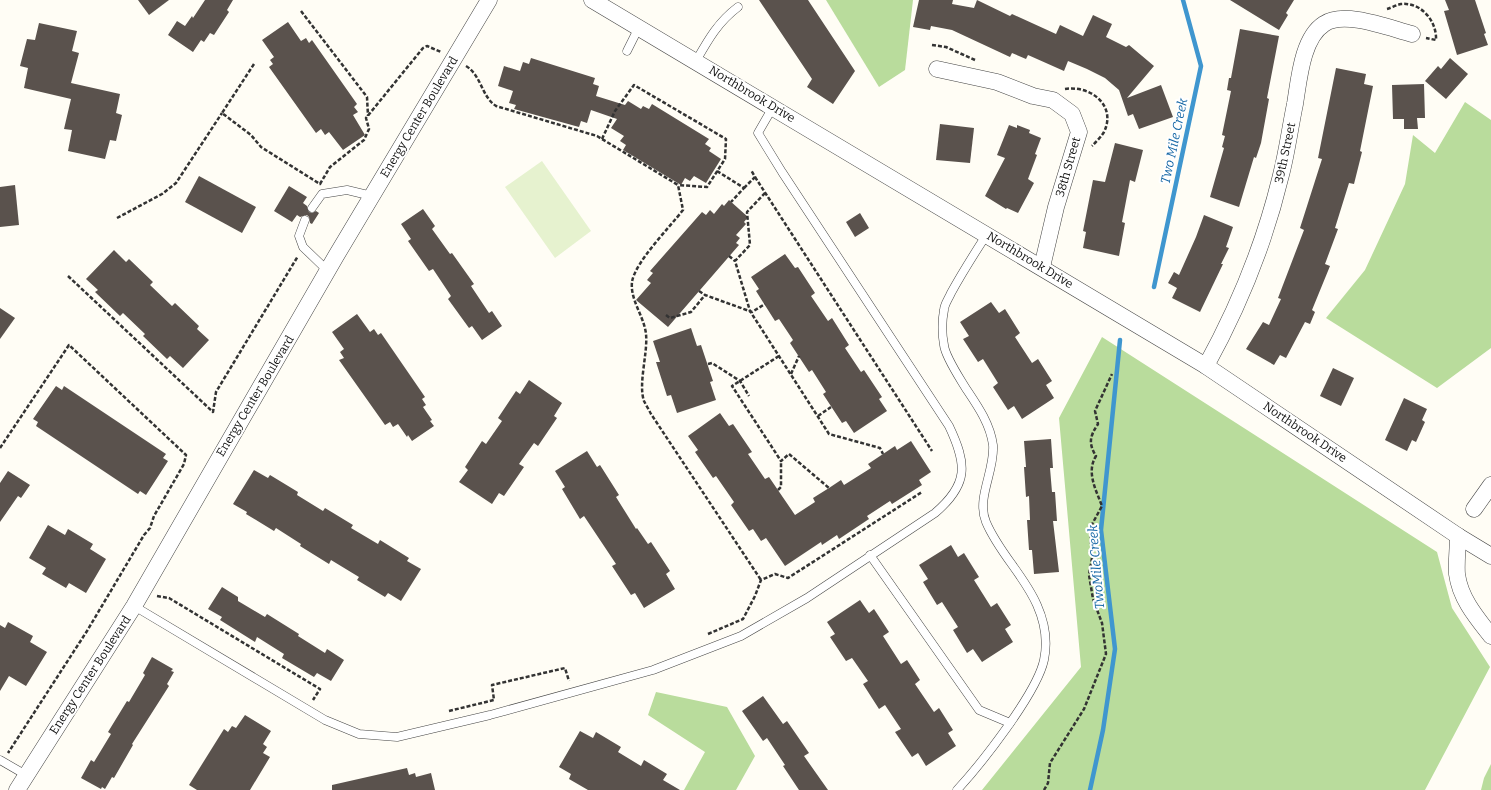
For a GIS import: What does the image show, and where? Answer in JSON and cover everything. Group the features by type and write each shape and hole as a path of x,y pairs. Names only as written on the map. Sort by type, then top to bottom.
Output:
{"street":[{"name":"Energy Center Boulevard","path":"17,790 93,673 137,600 328,270 489,0"},
{"name":"Northbrook Drive","path":"592,0 609,4 639,27 1206,366 1458,536 1491,556"},
{"name":"39th Street","path":"1206,366 1221,340 1253,268 1281,176 1298,83 1306,48 1311,39 1324,24 1342,18 1353,19 1412,34"},
{"name":"38th Street","path":"937,69 997,82 1033,96 1053,100 1072,114 1079,132 1056,207 1042,267"},
{"path":"1474,510 1491,485"},
{"path":"1458,536 1457,572 1460,591 1470,608 1491,636"}],"lane":[{"path":"696,61 716,27 738,7"},
{"path":"627,51 639,27"},
{"path":"137,600 325,720 359,734 397,737 490,715 660,667 741,636 772,620 935,513 951,500 961,481 962,460 957,442 949,426 758,133 773,107"},
{"path":"312,208 322,194 347,190 372,196"},
{"path":"305,220 299,236 304,248 328,270"},
{"path":"958,790 1010,723 1037,680 1044,661 1046,642 1044,622 1037,604 1004,555 986,522 983,513 983,500 991,467 993,447 990,429 982,412 960,380 944,346 944,309 960,275 987,234"},
{"path":"870,555 972,702 979,710 1010,723"},
{"path":"1,761 26,775"}],"path":[{"path":"222,113 246,131 262,147 320,184 330,167 364,140 369,129 366,97 301,11"},
{"path":"368,117 423,48 430,47 468,67 476,74 489,101 496,106 598,136 602,139 678,185 707,187 725,159 726,139 634,85 615,111 602,139"},
{"path":"117,218 162,194 176,183 254,64"},
{"path":"751,170 932,451"},
{"path":"717,171 744,188"},
{"path":"731,202 755,177"},
{"path":"678,185 683,210 639,264 632,281 634,299 642,318 646,333 643,388 644,400 761,580"},
{"path":"735,262 750,245 747,212 765,193"},
{"path":"68,276 213,412 216,392 304,248"},
{"path":"729,256 735,262 752,312 829,434 880,448 883,454"},
{"path":"699,291 705,295 752,312"},
{"path":"666,315 670,318 691,312 705,295"},
{"path":"752,312 765,304"},
{"path":"0,448 69,345 186,455 184,464 154,516 150,528 144,535 87,631 1,761"},
{"path":"778,490 781,487 781,461 732,386 779,356"},
{"path":"791,374 799,356"},
{"path":"708,364 712,363 740,381 749,396"},
{"path":"1044,790 1048,784 1050,762 1084,709 1106,654 1102,623 1092,599 1089,575 1092,558 1090,528 1102,506 1092,481 1093,461 1096,456 1090,446 1090,435 1098,424 1095,411 1112,374"},
{"path":"818,416 831,407"},
{"path":"781,461 789,454 829,488"},
{"path":"702,637 743,618 755,596 761,580 775,574 788,578 922,492"},
{"path":"137,600 169,598 320,689 313,700 319,703"},
{"path":"448,711 494,700 492,685 565,668 568,681 575,679"}],"green space":[{"path":"826,0 913,0 905,70 879,87"},
{"path":"1465,102 1491,120 1491,348 1437,388 1326,318 1365,270 1405,184 1413,135 1435,153"},
{"path":"542,161 591,231 555,258 505,187"},
{"path":"1102,337 1437,552 1452,608 1490,667 1425,790 982,790 1081,667 1059,418"},
{"path":"656,692 727,707 755,756 736,790 684,790 705,752 648,715"},
{"path":"1491,764 1491,790 1481,790 1484,778"}],"building":[{"path":"138,0 169,0 149,15"},
{"path":"205,0 233,0 227,10 229,12 214,35 210,33 204,42 201,40 193,52 168,35 177,21 185,26 192,16 193,18"},
{"path":"759,0 808,0 855,71 833,104 807,87 812,79"},
{"path":"919,0 953,0 952,4 974,8 977,0 1010,16 1012,14 1056,34 1060,25 1083,36 1093,15 1112,24 1106,37 1126,47 1129,45 1154,66 1127,98 1161,85 1173,117 1139,129 1133,114 1128,116 1119,90 1105,78 1087,69 1068,61 1064,71 1028,55 1026,59 1012,53 1010,57 952,30 931,26 930,30 913,27"},
{"path":"1230,0 1294,0 1286,13 1288,15 1279,30"},
{"path":"1445,0 1475,0 1486,33 1484,34 1488,45 1457,55 1444,11 1449,10"},
{"path":"288,22 301,41 306,38 309,43 312,40 357,104 354,107 358,112 353,115 365,135 343,150 329,132 325,135 321,129 316,133 269,67 273,64 270,60 274,57 262,40"},
{"path":"39,23 77,31 72,51 79,53 71,83 120,94 116,113 122,115 116,141 110,140 105,159 68,151 72,130 64,129 71,99 24,88 28,68 20,66 27,39 35,40"},
{"path":"1240,29 1279,36 1267,98 1269,99 1261,143 1256,158 1254,157 1239,207 1210,197 1224,148 1222,147 1225,136 1222,135 1231,91 1227,90 1229,78 1231,78"},
{"path":"531,58 595,78 593,84 599,86 596,96 625,105 628,101 641,109 643,106 649,109 652,104 709,139 705,144 711,148 709,151 721,159 706,183 694,176 690,181 685,178 681,185 623,150 626,145 620,141 624,136 611,128 617,119 591,110 587,123 581,121 579,127 514,109 516,105 509,103 513,91 498,86 504,66 520,71 523,62 529,64"},
{"path":"1450,58 1468,74 1446,99 1425,81 1438,66 1441,69"},
{"path":"1336,68 1366,74 1364,84 1373,86 1360,151 1362,152 1354,184 1349,183 1335,228 1338,229 1325,264 1330,266 1312,310 1315,312 1310,324 1305,322 1286,358 1280,355 1274,365 1246,349 1263,322 1269,325 1281,299 1278,298 1304,230 1300,228 1322,159 1318,158"},
{"path":"1424,84 1425,118 1417,118 1418,129 1404,129 1404,119 1393,119 1392,85"},
{"path":"940,124 974,128 970,163 936,160"},
{"path":"1009,125 1017,128 1017,125 1030,130 1029,133 1041,138 1035,154 1037,155 1028,179 1034,183 1018,213 1007,208 1006,209 985,196 1005,158 997,155"},
{"path":"1115,143 1143,150 1135,182 1130,180 1122,222 1125,223 1119,256 1083,248 1086,232 1083,231 1093,180 1105,182"},
{"path":"199,176 256,207 242,233 185,202"},
{"path":"15,185 19,225 0,227 0,187"},
{"path":"289,186 307,197 303,203 307,206 309,212 312,213 316,211 319,213 312,224 310,223 307,215 300,217 297,215 292,222 274,211"},
{"path":"729,200 748,217 744,222 746,224 736,235 740,238 736,243 739,245 668,327 636,300 651,283 647,280 653,273 650,271 702,212 706,215 710,210 714,214 722,204 724,206"},
{"path":"423,209 435,226 432,229 450,254 452,253 474,284 471,286 489,313 492,311 502,326 482,340 472,326 469,328 448,299 451,296 433,269 429,271 408,241 411,239 401,224"},
{"path":"860,213 869,228 855,237 846,222"},
{"path":"1204,215 1233,227 1226,247 1229,248 1221,264 1223,264 1200,312 1172,298 1177,288 1168,283 1174,272 1179,275"},
{"path":"114,250 126,262 129,259 153,282 150,285 172,306 175,303 199,326 197,329 209,340 183,368 170,356 167,359 143,336 145,334 123,313 120,316 95,292 98,290 86,279"},
{"path":"785,254 795,268 798,267 815,293 811,296 828,321 832,318 849,345 845,348 861,372 864,370 882,397 879,399 887,411 854,433 846,421 842,423 823,394 826,392 812,370 809,372 790,343 793,340 779,319 775,321 756,291 759,289 751,277"},
{"path":"991,302 999,313 1005,309 1020,333 1015,337 1032,363 1038,359 1052,381 1046,385 1054,398 1022,419 1014,406 1008,410 993,387 998,383 983,359 978,362 963,339 969,336 960,322"},
{"path":"0,308 15,318 0,339"},
{"path":"357,314 370,332 374,329 378,335 381,333 425,397 422,399 426,405 423,407 432,420 430,421 434,426 412,441 408,435 407,437 398,424 393,427 390,422 385,425 339,360 344,358 340,352 344,349 332,332"},
{"path":"691,328 697,346 701,345 713,381 710,382 716,400 677,413 671,395 667,396 656,362 660,362 653,341"},
{"path":"1333,368 1354,378 1341,406 1320,396"},
{"path":"529,380 562,403 554,416 557,418 538,446 534,443 519,464 524,467 504,496 499,493 492,504 459,482 468,470 465,467 482,441 486,444 502,421 498,418 516,391 520,394"},
{"path":"56,386 62,390 64,386 166,454 163,458 168,461 146,495 140,491 138,494 36,426 38,422 33,419"},
{"path":"1404,398 1427,409 1422,420 1425,422 1416,442 1412,440 1407,451 1385,440"},
{"path":"720,413 729,426 733,424 752,452 748,454 765,479 769,477 795,515 815,502 813,498 841,480 844,485 871,468 868,464 895,446 897,450 911,441 931,472 919,480 922,485 892,504 890,501 867,516 869,519 839,539 837,535 822,545 821,542 785,566 766,538 761,541 753,529 749,531 731,505 734,502 716,476 713,478 695,452 698,450 688,436"},
{"path":"1051,439 1053,468 1050,468 1052,492 1055,492 1057,521 1053,521 1059,572 1034,574 1032,550 1029,550 1027,520 1030,520 1029,496 1026,497 1024,441"},
{"path":"587,451 597,467 600,465 619,495 616,497 636,529 637,528 648,544 651,542 670,571 666,574 675,589 644,608 635,593 631,595 612,566 616,564 584,516 580,519 562,489 565,487 555,471"},
{"path":"254,470 268,478 270,475 298,492 297,495 323,511 325,508 353,525 351,528 378,544 380,540 409,558 407,561 421,569 401,601 388,593 385,597 357,580 359,577 331,560 329,564 300,546 301,544 276,528 274,531 246,514 247,512 233,504"},
{"path":"8,471 30,485 21,498 18,496 0,522 0,483"},
{"path":"48,525 65,535 68,529 93,544 90,549 106,559 86,593 69,583 66,588 42,574 46,568 29,558"},
{"path":"951,545 958,557 964,553 979,577 974,580 991,607 997,603 1011,625 1005,629 1013,642 982,662 973,649 967,653 953,630 958,627 942,602 937,605 923,582 928,579 919,565"},
{"path":"222,587 238,597 238,601 265,617 267,614 299,634 298,636 325,653 327,649 344,660 331,681 317,673 314,677 282,658 284,654 257,637 255,642 220,620 222,617 208,609"},
{"path":"860,600 869,613 874,609 889,632 883,636 901,664 907,660 920,680 915,684 934,712 939,708 953,730 948,733 956,746 926,766 918,753 912,757 895,732 901,729 885,705 879,709 863,684 868,681 852,658 846,661 830,637 835,634 827,622"},
{"path":"8,622 33,636 30,642 47,652 26,686 9,676 0,691 0,625 5,628"},
{"path":"152,657 173,669 171,671 174,672 167,684 169,686 132,744 133,745 114,778 112,777 105,789 102,787 101,789 81,778 91,760 94,762 111,734 108,732 127,701 129,702 145,675 143,673"},
{"path":"763,696 783,724 787,721 809,753 804,756 828,790 799,790 767,738 763,741 742,711"},
{"path":"245,715 271,731 263,744 267,747 263,753 270,757 250,790 197,790 189,785 224,729 228,732 232,726 236,728"},
{"path":"580,731 593,738 596,732 621,747 618,752 641,766 644,760 667,774 663,780 680,790 588,790 569,779 571,774 559,767"},
{"path":"407,768 409,775 415,773 416,777 431,773 435,790 332,790 332,785"}],"waterway":[{"name":"Two Mile Creek","path":"1154,287 1201,66 1183,0"},
{"name":"TwoMile Creek","path":"1090,790 1103,730 1115,649 1101,530 1120,340"}]}
